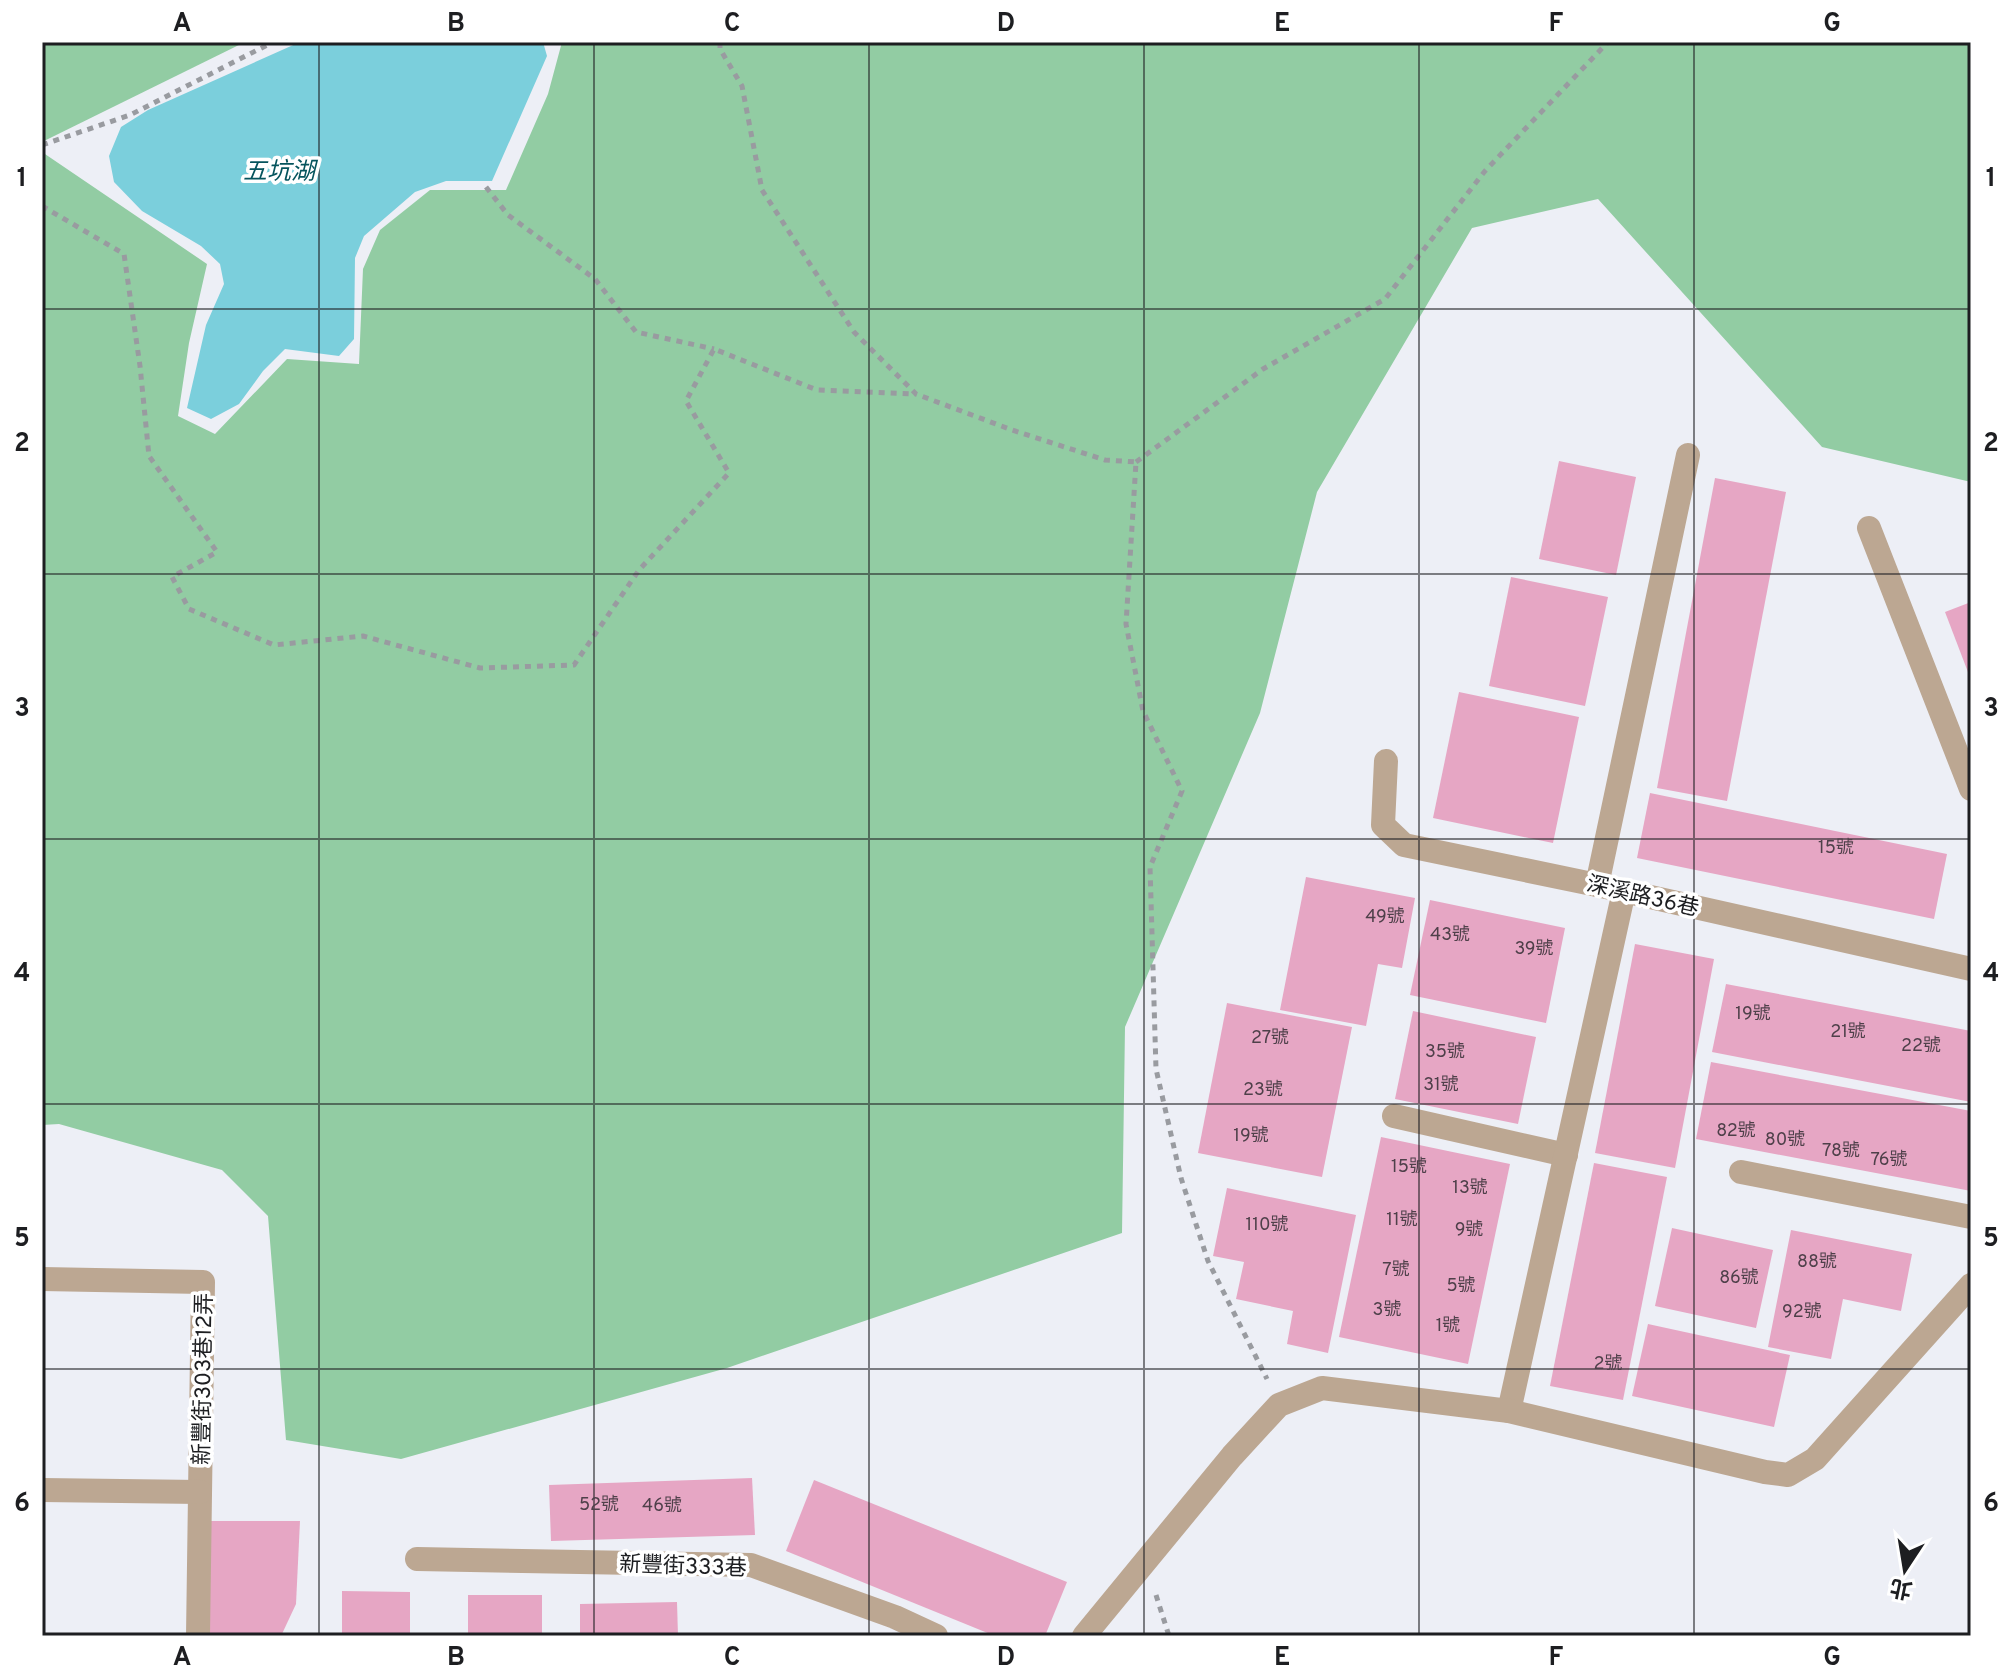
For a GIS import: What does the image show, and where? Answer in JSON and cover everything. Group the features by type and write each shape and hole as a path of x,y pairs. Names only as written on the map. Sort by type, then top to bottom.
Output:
{"street":[{"path":"1597,885 1688,455"},
{"path":"1869,528 1971,789"},
{"name":"深溪路36巷","path":"1386,761 1383,825 1404,845 1971,969"},
{"path":"1509,1411 1624,891"},
{"path":"1394,1116 1566,1155"},
{"path":"1741,1172 1971,1217"},
{"name":"新豐街303巷12弄","path":"42,1279 203,1282 198,1636"},
{"path":"1084,1636 1232,1456 1279,1405 1322,1388 1509,1411 1788,1475 1815,1459 1971,1285"},
{"name":"新豐街303巷12弄","path":"42,1490 200,1492"},
{"name":"新豐街333巷","path":"417,1559 751,1565 895,1617 936,1636"}],"path":[{"path":"42,145 130,115 273,42"},
{"path":"720,42 720,49 742,86 762,190 854,332 916,394"},
{"path":"486,187 508,215 595,279 636,332 714,349 817,390 916,394 1105,460 1136,462 1263,369 1385,299 1485,171 1608,42"},
{"path":"42,206 124,254 149,456 217,552 172,577 189,609 274,645 363,636 480,668 574,665 639,570 729,473 686,401 714,349"},
{"path":"1136,462 1126,624 1143,711 1182,791 1150,867 1156,1069 1181,1178 1208,1261 1279,1405"}],"green space":[{"path":"42,42 245,42 42,142"},
{"path":"562,42 1971,42 1971,482 1822,447 1598,199 1472,228 1317,492 1260,713 1125,1027 1122,1233 727,1368 401,1459 286,1440 268,1216 222,1170 59,1124 42,1125 42,152 207,264 189,343 178,416 215,434 287,359 359,364 363,269 380,230 430,190 506,190 548,94"}],"water":[{"name":"五坑湖","path":"300,42 470,42 475,45 481,42 543,42 547,56 492,181 446,181 415,192 364,236 355,258 354,339 339,356 285,349 263,371 239,404 211,419 187,408 206,325 224,284 220,264 201,246 142,211 114,182 109,156 121,127 148,110"}],"building":[{"path":"1559,461 1636,477 1616,575 1539,559"},
{"path":"1715,478 1786,492 1727,801 1657,788"},
{"path":"1511,577 1608,597 1585,706 1489,686"},
{"path":"1971,602 1971,680 1945,612"},
{"path":"1459,692 1579,717 1553,843 1433,818"},
{"path":"1650,793 1947,854 1934,919 1637,858"},
{"path":"1306,877 1415,898 1402,968 1378,964 1366,1026 1280,1010"},
{"path":"1430,900 1565,928 1546,1023 1410,995"},
{"path":"1635,944 1714,959 1675,1168 1595,1153"},
{"path":"1726,984 1971,1031 1971,1102 1712,1052"},
{"path":"1227,1003 1352,1027 1322,1177 1198,1153"},
{"path":"1413,1011 1536,1037 1518,1124 1395,1099"},
{"path":"1711,1062 1971,1111 1971,1191 1696,1139"},
{"path":"1381,1137 1510,1164 1468,1364 1339,1337"},
{"path":"1594,1163 1667,1177 1623,1400 1550,1386"},
{"path":"1227,1188 1356,1215 1328,1353 1287,1344 1293,1311 1236,1299 1244,1262 1213,1256"},
{"path":"1672,1228 1773,1250 1756,1328 1655,1306"},
{"path":"1791,1230 1912,1254 1901,1311 1843,1299 1831,1359 1768,1347"},
{"path":"1648,1324 1790,1355 1774,1427 1632,1396"},
{"path":"752,1478 755,1535 551,1541 549,1485"},
{"path":"814,1480 1067,1582 1045,1636 995,1636 786,1551"},
{"path":"208,1521 300,1521 296,1604 281,1636 208,1636"},
{"path":"342,1591 410,1592 410,1636 342,1636"},
{"path":"468,1595 542,1595 542,1636 468,1636"},
{"path":"677,1602 678,1636 580,1636 580,1604"}]}
